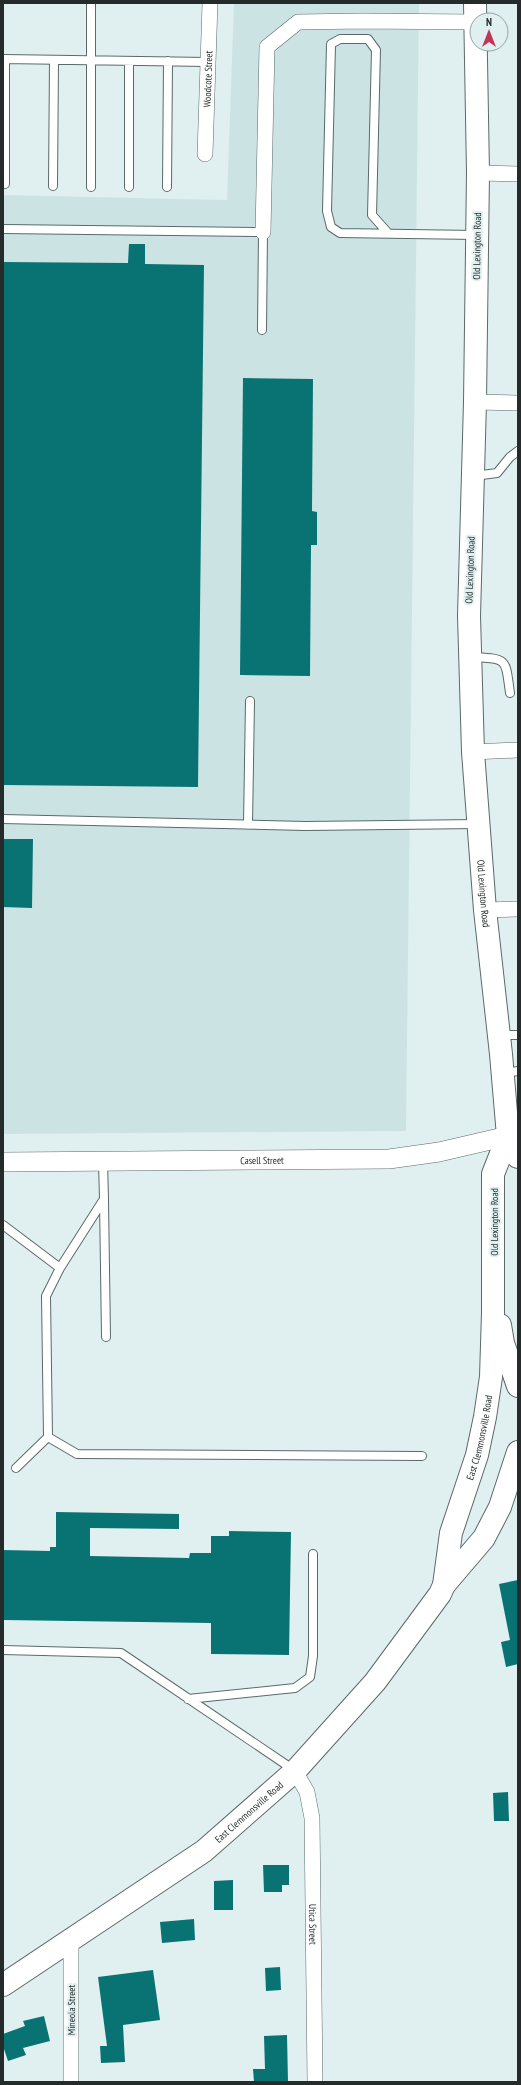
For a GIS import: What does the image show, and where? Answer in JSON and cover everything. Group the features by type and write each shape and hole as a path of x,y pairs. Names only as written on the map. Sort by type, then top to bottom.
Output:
{"main road":[{"name":"Old Lexington Road","path":"476,52 478,173 475,402 469,616 473,752 485,910 508,1035 513,1135 518,1157"},
{"name":"Old Lexington Road","path":"494,1287 493,1174 513,1135"},
{"path":"494,1287 503,1343 518,1386"},
{"name":"East Clemmonsville Road","path":"3,1984 204,1851 295,1771 374,1682 440,1594 444,1585 451,1533 475,1463 485,1416 491,1377 494,1287"},
{"name":"East Clemmonsville Road","path":"444,1585 484,1538 500,1507 518,1452"}],"street":[{"name":"Woodcote Street","path":"205,154 210,3"},
{"path":"263,232 267,47 298,22 364,21 469,13"},
{"path":"478,173 518,174"},
{"path":"475,402 518,403"},
{"path":"473,752 518,750"},
{"path":"485,910 518,910"},
{"name":"Casell Street","path":"3,1162 389,1159 439,1152 513,1135"},
{"name":"Utica Street","path":"295,1771 307,1792 312,1818 315,2082"},
{"name":"Mineola Street","path":"71,1938 71,2082"}],"lane":[{"path":"91,3 91,187"},
{"path":"388,233 372,215 376,50 368,40 340,39 331,44 326,211 331,227 340,233 477,235"},
{"path":"5,184 4,59 208,62"},
{"path":"53,186 54,60"},
{"path":"128,61 129,187"},
{"path":"167,187 168,61"},
{"path":"3,229 263,232 262,330"},
{"path":"473,476 497,473 510,457 518,451"},
{"path":"470,657 499,659 504,661 510,693"},
{"path":"248,825 250,701"},
{"path":"3,819 248,825 479,824"},
{"path":"104,1162 106,1337"},
{"path":"16,1468 48,1437 46,1296 60,1268 104,1200"},
{"path":"3,1225 60,1268"},
{"path":"48,1437 77,1454 422,1456"},
{"path":"188,1698 295,1688 310,1677 313,1656 313,1554"},
{"path":"3,1650 121,1653 295,1771"}],"shaded area":[{"path":"234,3 419,3 406,1131 3,1134 3,195 227,200"}],"building":[{"path":"129,244 145,244 145,264 204,265 198,787 3,785 3,262 128,263"},
{"path":"243,378 313,379 312,511 317,512 317,545 311,545 310,676 240,675"},
{"path":"3,839 33,839 32,908 3,907"},
{"path":"56,1512 179,1514 179,1529 90,1528 90,1556 189,1558 190,1553 211,1553 211,1536 229,1536 229,1531 291,1532 289,1655 211,1654 211,1623 3,1620 3,1550 50,1551 50,1547 56,1547"},
{"path":"518,1580 518,1664 506,1667 501,1642 510,1640 499,1584"},
{"path":"508,1792 509,1821 494,1821 493,1793"},
{"path":"263,1865 289,1865 289,1885 282,1885 282,1892 264,1892"},
{"path":"233,1880 233,1910 214,1910 214,1881"},
{"path":"194,1919 195,1940 162,1943 160,1922"},
{"path":"280,1967 281,1990 266,1991 265,1968"},
{"path":"153,1970 160,2020 123,2025 125,2062 101,2063 100,2046 107,2046 98,1977"},
{"path":"44,2016 50,2041 23,2048 26,2055 8,2061 3,2046 3,2034 25,2026 23,2021"},
{"path":"287,2035 288,2082 254,2082 253,2069 265,2069 264,2036"}]}
